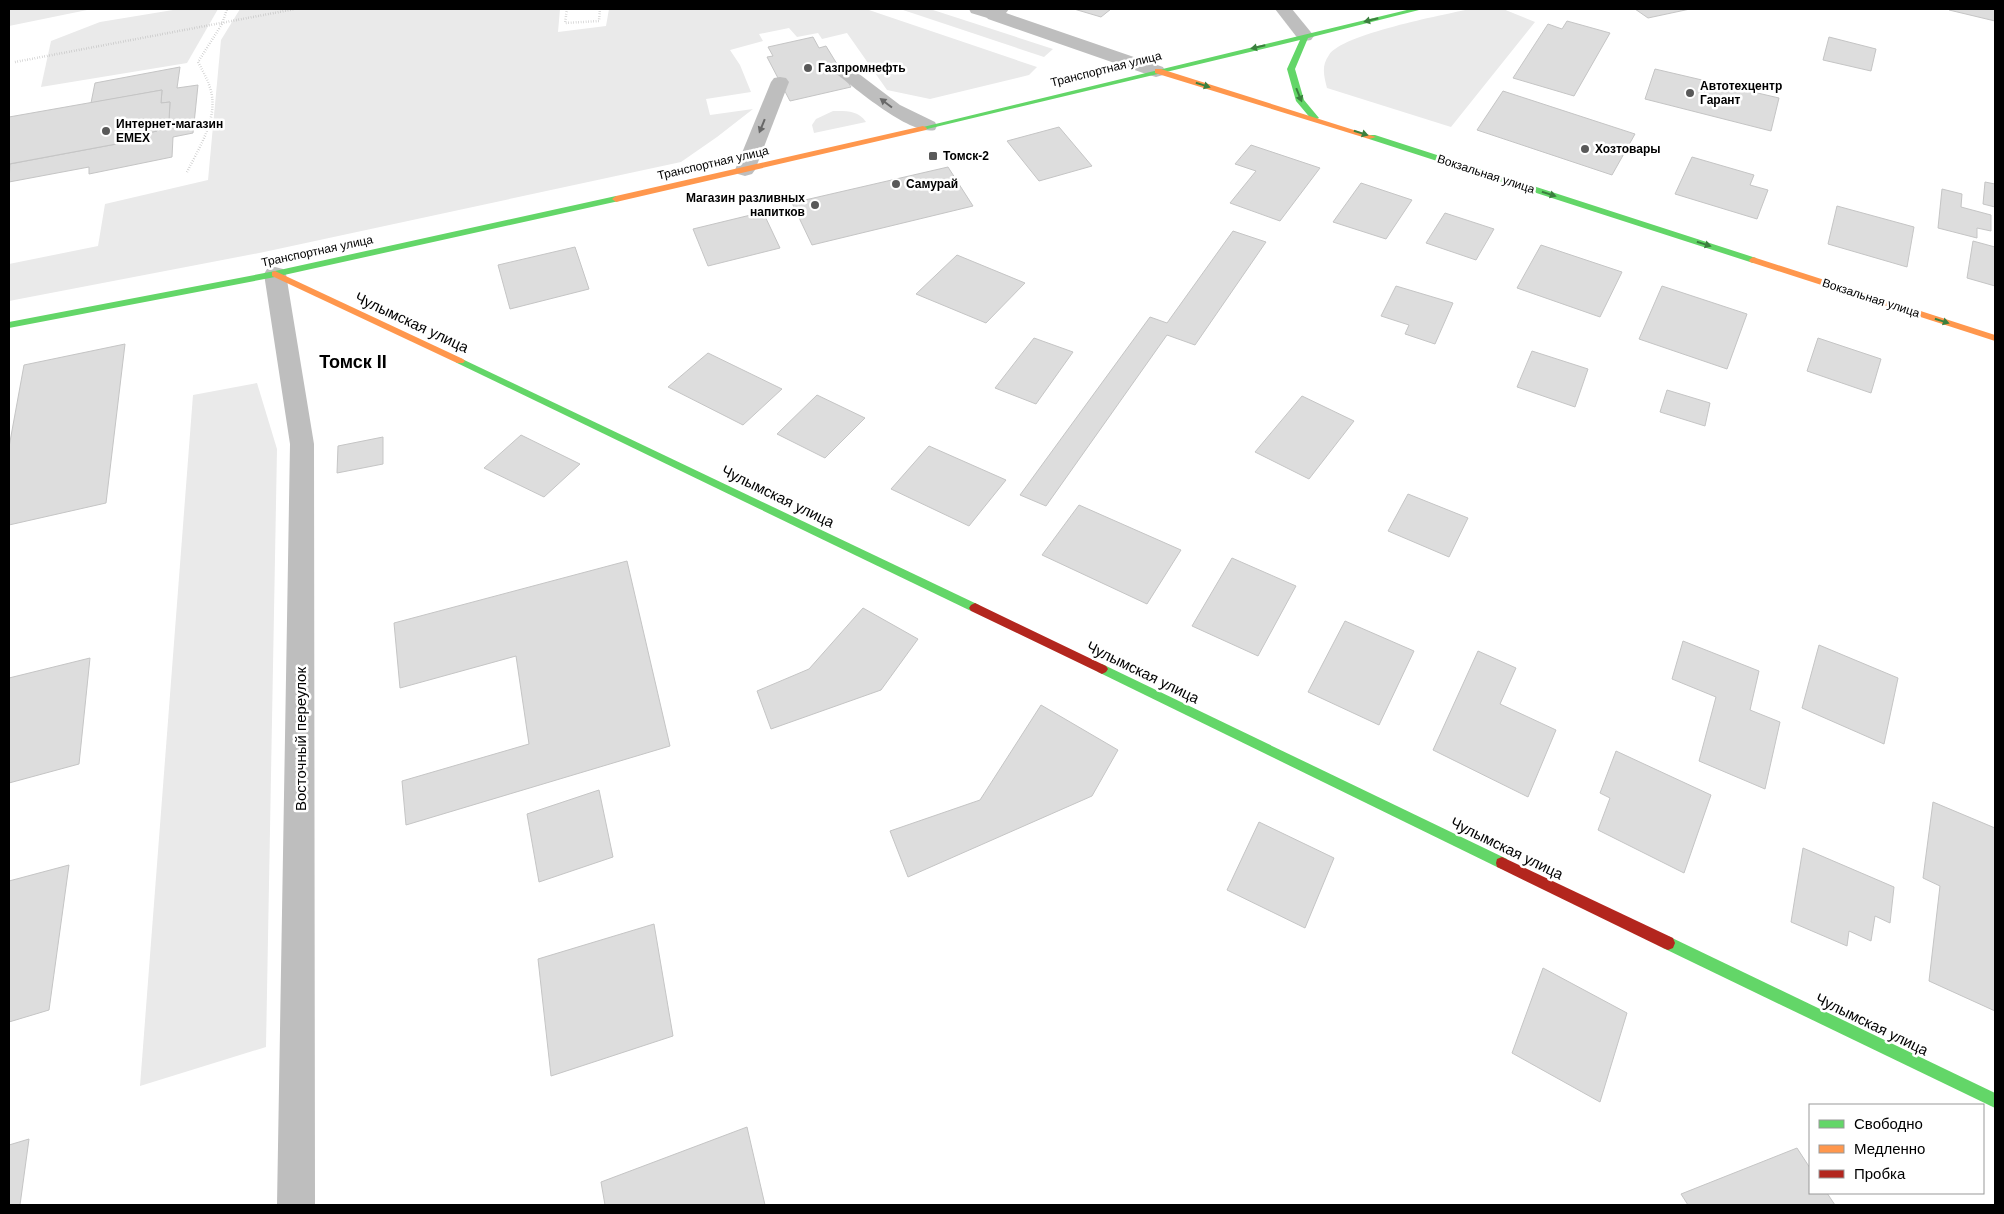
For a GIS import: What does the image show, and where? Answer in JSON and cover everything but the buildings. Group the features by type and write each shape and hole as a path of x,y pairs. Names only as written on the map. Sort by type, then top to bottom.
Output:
{"main road":[{"name":"Транспортная улица","path":"9,325 275,274 745,170 1418,9"},
{"path":"1305,36 1292,69 1300,101 1315,118"},
{"name":"Вокзальная улица","path":"1156,71 1315,118 1995,338"},
{"name":"Чулымская улица","path":"275,274 604,428 1995,1100"}],"street":[{"name":"Вокзальная улица","path":"997,12 1156,71"},
{"name":"Восточный переулок","path":"275,274 302,444 296,1205"}],"lane":[{"name":"Вокзальная улица","path":"976,9 997,12"},
{"path":"1283,9 1305,36"},
{"path":"840,68 894,109 928,126"},
{"path":"745,170 780,82"}],"path":[{"path":"187,172 207,129 212,102 208,83 198,62 222,24 227,9"},
{"path":"15,62 295,9"},
{"path":"567,9 565,23 599,21 600,9"}],"shaded area":[{"path":"9,9 92,9 9,26"},
{"path":"179,9 218,9 187,63 41,87 51,41 100,22"},
{"path":"240,9 560,9 558,32 606,26 609,9 866,9 1037,67 1029,75 930,99 887,90 847,33 822,39 818,33 797,37 789,28 759,34 763,41 730,50 740,65 751,92 706,99 710,115 753,109 681,162 264,252 9,301 9,264 98,246 105,204 208,180 221,40"},
{"path":"900,9 930,9 1053,49 1044,57"},
{"path":"1470,9 1503,9 1535,22 1451,127 1327,88 1324,75 1326,59 1338,47 1394,26"},
{"path":"833,111 855,113 866,122 814,133 812,125 816,119"},
{"path":"257,383 277,449 266,1047 140,1086 193,395"}],"traffic: fast":[{"path":"923,128 1419,9"},
{"path":"1305,36 1291,69 1300,101 1315,118"},
{"path":"1372,137 1753,260"},
{"path":"9,325 275,274 616,199"},
{"path":"460,361 975,608"},
{"path":"1102,669 1502,863"},
{"path":"1668,943 1995,1101"}],"traffic: slow":[{"path":"1158,71 1372,137"},
{"path":"616,199 923,128"},
{"path":"1753,260 1995,338"},
{"path":"275,274 460,361"}],"traffic: jam":[{"path":"975,608 1102,669"},
{"path":"1502,863 1668,943"}],"place":[{"name":"Газпромнефть","path":"808,68"},
{"name":"Автотехцентр Гарант","path":"1690,93"},
{"name":"Интернет-магазин EMEX","path":"106,131"},
{"name":"Хозтовары","path":"1585,149"},
{"name":"Томск-2","path":"933,156"},
{"name":"Самурай","path":"896,184"},
{"name":"Магазин разливных напитков","path":"815,205"}],"district":[{"name":"Томск II","path":"353,362"}]}
